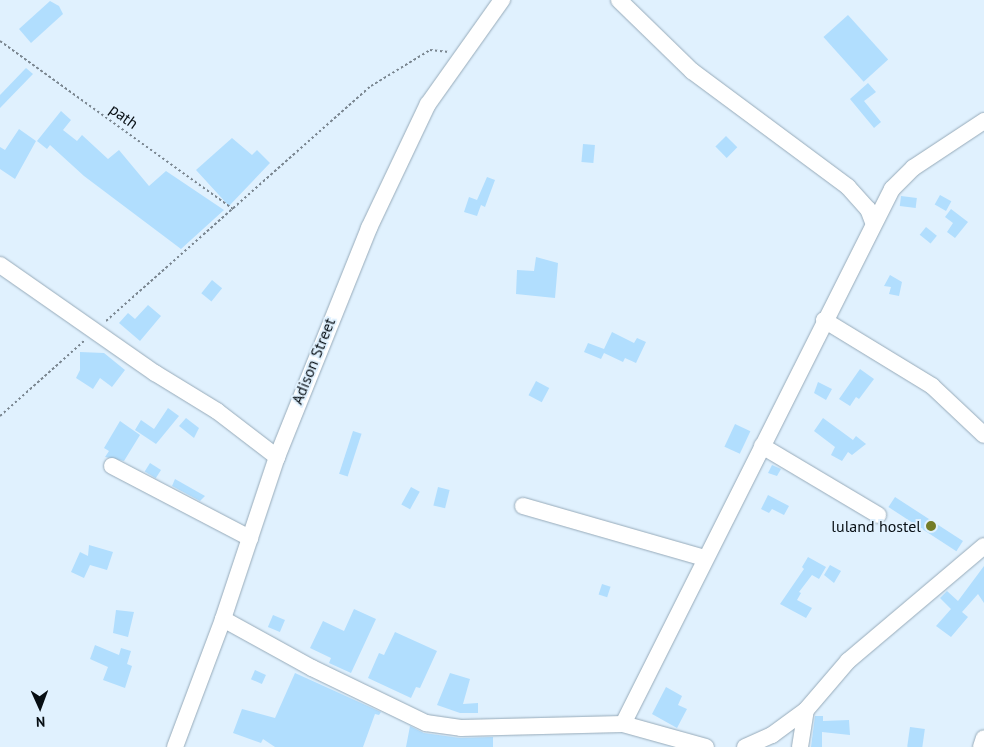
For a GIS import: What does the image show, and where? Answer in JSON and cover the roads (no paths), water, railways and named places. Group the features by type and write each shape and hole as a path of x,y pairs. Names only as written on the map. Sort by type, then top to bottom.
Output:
{"street":[{"name":"Adison Street","path":"176,747 223,619 277,457 345,284 406,144 428,104 462,53 502,0"},
{"path":"618,0 692,71 848,187 868,209 873,222"},
{"path":"623,724 873,222 899,180 984,121"},
{"path":"0,265 94,332 217,410 277,457"},
{"path":"824,320 932,386 984,435"},
{"path":"762,446 878,515"},
{"path":"112,466 250,538"},
{"path":"523,506 704,558"},
{"path":"745,747 772,735 806,710 848,660 984,546"},
{"path":"223,619 312,668 426,723 479,728 623,724 706,747"},
{"path":"800,747 806,710"},
{"path":"982,747 984,738"}],"place":[{"name":"luland hostel","path":"931,526"}]}
